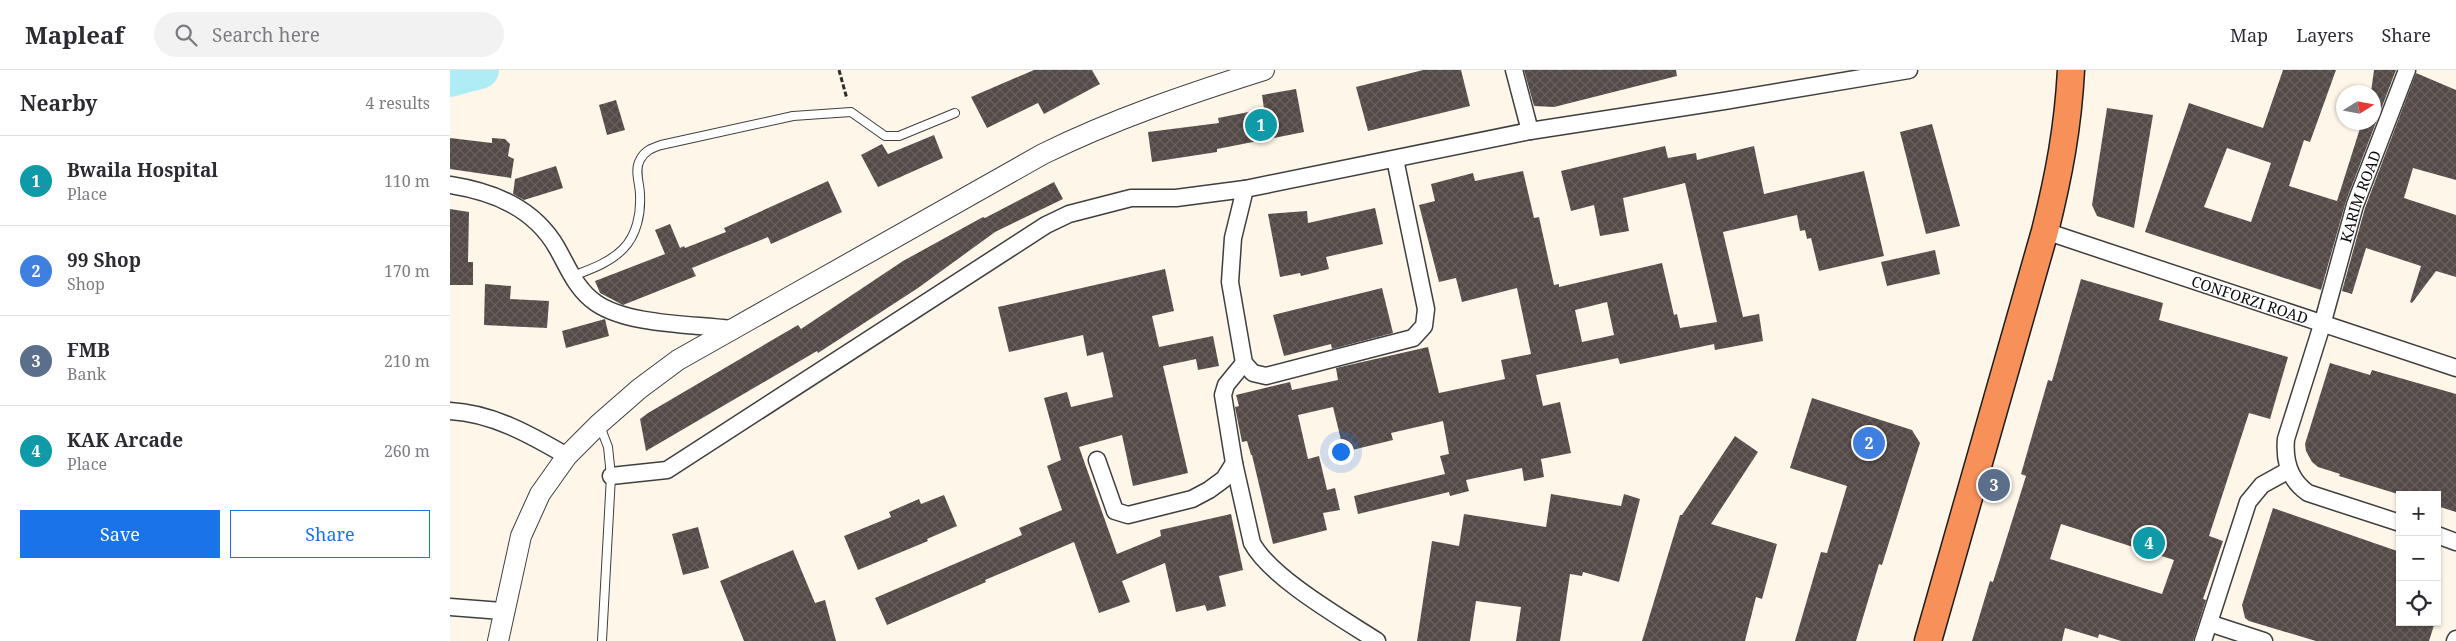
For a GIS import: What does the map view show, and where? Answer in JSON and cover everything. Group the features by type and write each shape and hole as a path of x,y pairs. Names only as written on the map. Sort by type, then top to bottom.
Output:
{"highway":[{"path":"1928,641 2045,230 2062,162 2069,107 2071,70"}],"street":[{"path":"498,641 502,612 521,536 540,494 567,456 599,424 639,389 678,360 730,329 1043,154 1144,110 1264,70"},
{"path":"1514,70 1530,130"},
{"path":"611,476 667,470 1046,225 1069,214 1131,198 1176,198 1245,189 1530,130 1724,101 1909,70"},
{"name":"KARIM ROAD","path":"2289,470 2284,454 2286,439 2322,325 2355,205 2406,70"},
{"path":"1245,189 1230,260 1230,282 1244,362 1253,373 1266,376 1412,338 1424,326 1426,309 1395,158"},
{"path":"450,185 473,189 509,201 530,216 547,232 571,277 597,304 617,314 640,319 730,329"},
{"name":"CONFORZI ROAD","path":"2045,230 2322,325 2456,368"},
{"path":"1244,362 1224,390 1223,395 1234,463 1252,543 1258,554 1308,596 1377,641"},
{"path":"450,411 464,412 522,430 567,456"},
{"path":"1097,460 1116,511 1128,515 1192,499 1224,479 1234,463"},
{"path":"2203,641 2248,502 2262,486 2289,470 2297,485 2308,493 2396,522"},
{"path":"2440,536 2456,542"},
{"path":"450,607 502,612"},
{"path":"2209,624 2264,641"}],"lane":[{"path":"571,277 604,264 624,248 637,228 640,196 637,175 639,161 647,150 661,144 793,116 851,112 885,136 899,136 955,113"},
{"path":"599,424 608,447 611,476 602,641"}],"path":[{"path":"840,70 851,112"}],"building":[{"path":"1034,70 1092,70 1100,84 1044,114 1038,103 987,128 971,97"},
{"path":"1423,70 1461,70 1470,106 1368,131 1356,87"},
{"path":"1524,70 1676,70 1677,76 1554,107 1534,106"},
{"path":"2283,70 2336,70 2310,142 2304,140 2289,186 2337,201 2359,130 2373,130 2346,201 2321,290 2145,232 2189,103 2263,128","holes":["2227,148 2271,163 2251,222 2204,207"]},
{"path":"2374,70 2396,70 2381,109 2381,85 2372,85"},
{"path":"2416,73 2456,90 2456,180 2413,168 2404,198 2456,215 2456,277 2436,271 2412,303 2410,302 2421,266 2366,248 2352,294 2342,291 2365,208"},
{"path":"1296,89 1304,132 1217,149 1217,152 1152,162 1148,132 1219,123 1218,118 1264,109 1262,95"},
{"path":"616,100 625,130 607,135 599,105"},
{"path":"2107,108 2153,115 2134,228 2097,216 2092,205"},
{"path":"1932,124 1960,226 1926,234 1900,132"},
{"path":"934,135 943,158 878,187 861,155 882,144 888,154"},
{"path":"450,138 492,143 492,138 505,139 510,144 508,156 514,159 511,178 450,169"},
{"path":"1665,146 1668,158 1696,153 1697,160 1754,146 1764,194 1864,171 1884,256 1819,271 1811,238 1807,239 1805,230 1800,231 1797,215 1723,232 1743,317 1759,314 1763,341 1715,350 1714,344 1620,364 1618,358 1536,375 1543,406 1560,402 1571,453 1541,459 1544,477 1524,481 1522,468 1466,480 1469,491 1450,496 1449,492 1358,514 1354,496 1445,474 1440,456 1449,454 1443,421 1391,433 1393,440 1344,452 1333,407 1298,415 1308,459 1319,456 1327,490 1335,488 1340,510 1323,513 1327,530 1273,544 1252,455 1247,441 1242,442 1235,407 1239,406 1236,395 1290,382 1292,390 1338,380 1336,368 1428,347 1439,393 1505,379 1501,360 1531,354 1517,288 1462,302 1456,278 1439,282 1419,205 1435,201 1431,184 1473,173 1475,181 1523,171 1534,218 1539,217 1554,285 1559,284 1559,287 1662,263 1674,315 1677,314 1680,328 1717,322 1685,183 1623,198 1629,231 1600,236 1594,205 1571,211 1561,171","holes":["1607,302 1614,335 1582,342 1575,310"]},
{"path":"556,166 563,188 524,200 513,194 515,179"},
{"path":"828,181 842,212 771,244 768,237 692,268 696,276 623,305 600,293 595,281 665,254 655,230 670,224 680,248 684,246 685,248 726,232 724,228"},
{"path":"1054,182 1063,199 995,232 918,288 818,353 817,351 646,451 640,419 648,413 798,325 801,329 903,261 983,217 985,218"},
{"path":"1375,208 1383,244 1326,257 1329,269 1301,276 1300,273 1280,277 1268,214 1307,211 1308,223"},
{"path":"450,209 469,212 468,262 473,262 473,285 450,285"},
{"path":"1935,250 1940,274 1887,286 1881,262"},
{"path":"1165,269 1174,311 1152,316 1159,347 1213,336 1219,366 1198,370 1196,359 1163,366 1188,473 1133,486 1122,435 1079,447 1117,554 1161,536 1160,530 1231,514 1243,570 1219,576 1226,606 1207,611 1205,605 1176,612 1165,563 1122,581 1130,602 1099,613 1074,542 887,625 875,598 1022,535 1019,528 1062,510 1047,466 1061,460 1044,398 1067,392 1071,407 1113,397 1103,352 1087,356 1083,335 1009,352 998,307"},
{"path":"2081,279 2163,303 2159,320 2288,357 2270,419 2249,413 2209,536 2223,541 2203,599 2206,600 2193,641 2121,641 2099,634 2098,638 2065,628 2062,641 1972,641 1990,581 1993,582 2026,476 2021,474 2048,380 2052,381","holes":["2061,524 2174,560 2162,594 2050,559"]},
{"path":"485,284 511,286 510,299 549,301 547,328 484,325"},
{"path":"1382,288 1393,333 1332,349 1331,344 1284,356 1273,315"},
{"path":"605,319 609,336 566,348 562,331"},
{"path":"2330,363 2370,375 2372,370 2456,394 2456,512 2441,507 2441,491 2396,491 2396,493 2339,476 2340,474 2318,467 2312,462 2306,451 2305,444"},
{"path":"1812,398 1912,430 1920,443 1882,565 1879,564 1856,641 1795,641 1821,552 1827,553 1847,486 1790,468"},
{"path":"1735,436 1758,452 1711,524 1777,544 1762,599 1756,597 1745,641 1642,641 1680,515 1682,515"},
{"path":"1551,494 1621,506 1624,494 1640,499 1619,582 1583,572 1582,576 1570,574 1560,641 1516,641 1521,607 1476,601 1470,641 1417,641 1432,541 1459,546 1464,514 1546,527"},
{"path":"944,495 957,526 927,539 928,541 858,570 844,536 891,517 889,512 919,499 921,504"},
{"path":"2273,508 2396,551 2396,626 2434,626 2429,641 2316,641 2249,621 2245,618 2242,605"},
{"path":"698,527 709,568 683,575 672,534"},
{"path":"793,550 815,603 825,600 836,641 744,641 720,581"}],"waterway":[{"path":"450,78 480,70"}],"place":[{"name":"Bwaila Hospital","path":"1261,125"},
{"name":"99 Shop","path":"1869,443"},
{"name":"FMB","path":"1994,485"},
{"name":"KAK Arcade","path":"2149,543"}]}
